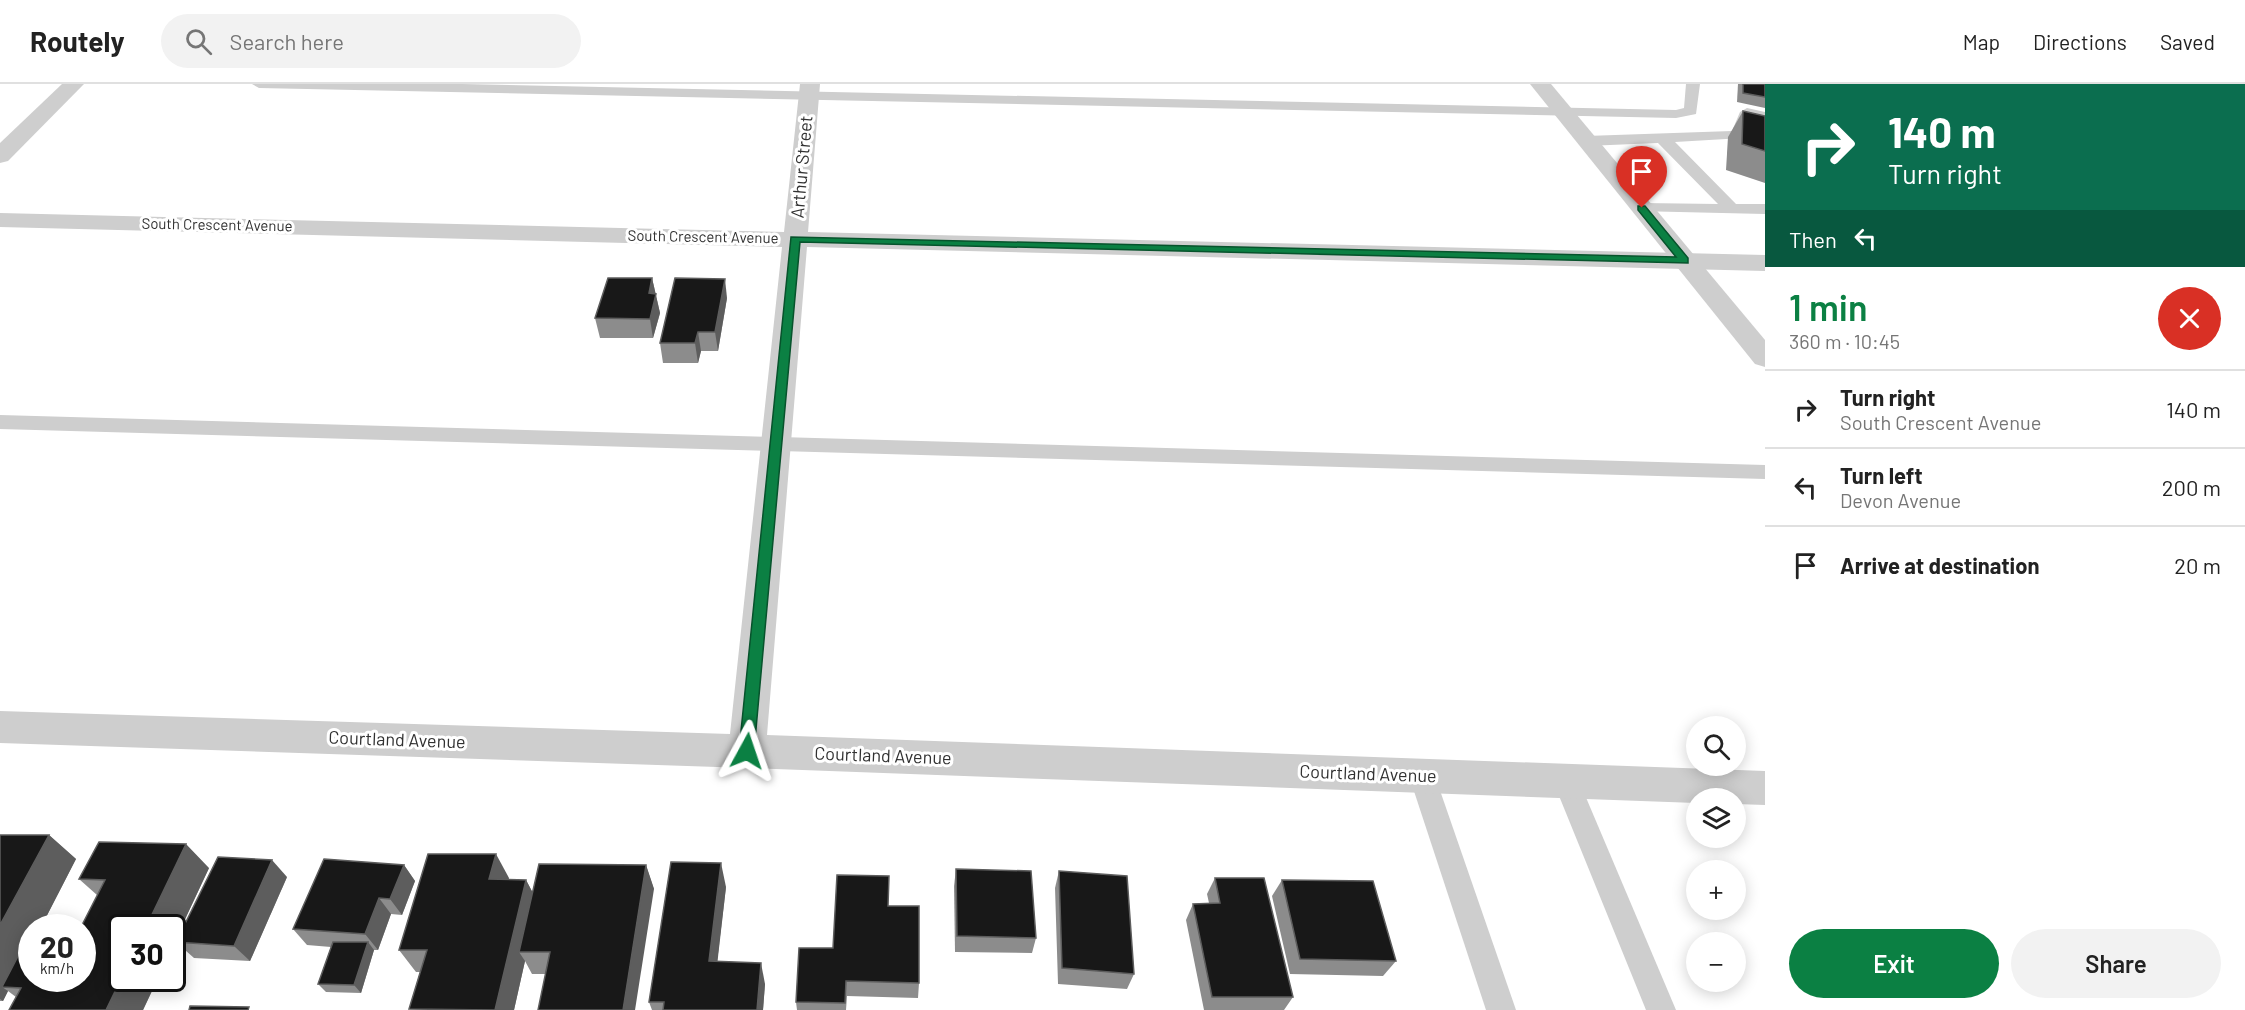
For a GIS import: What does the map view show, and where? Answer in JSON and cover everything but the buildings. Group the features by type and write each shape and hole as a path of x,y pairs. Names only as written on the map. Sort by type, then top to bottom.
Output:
{"street":[{"path":"0,156 74,84"},
{"path":"1540,84 1765,358"},
{"name":"Arthur Street","path":"747,751 809,90"},
{"name":"South Crescent Avenue","path":"0,220 1765,263"},
{"name":"Courtland Avenue","path":"0,727 747,751 1765,788"}],"lane":[{"path":"259,84 809,90 1688,113 1692,108 1693,84"},
{"path":"1586,141 1738,135 1747,112 1765,116"},
{"path":"1662,138 1732,209"},
{"path":"1642,208 1765,209"},
{"path":"0,422 1765,472"},
{"path":"1422,776 1501,1010"},
{"path":"1566,781 1661,1010"}],"route":[{"path":"747,751 795,239 1684,260 1642,208"}]}
